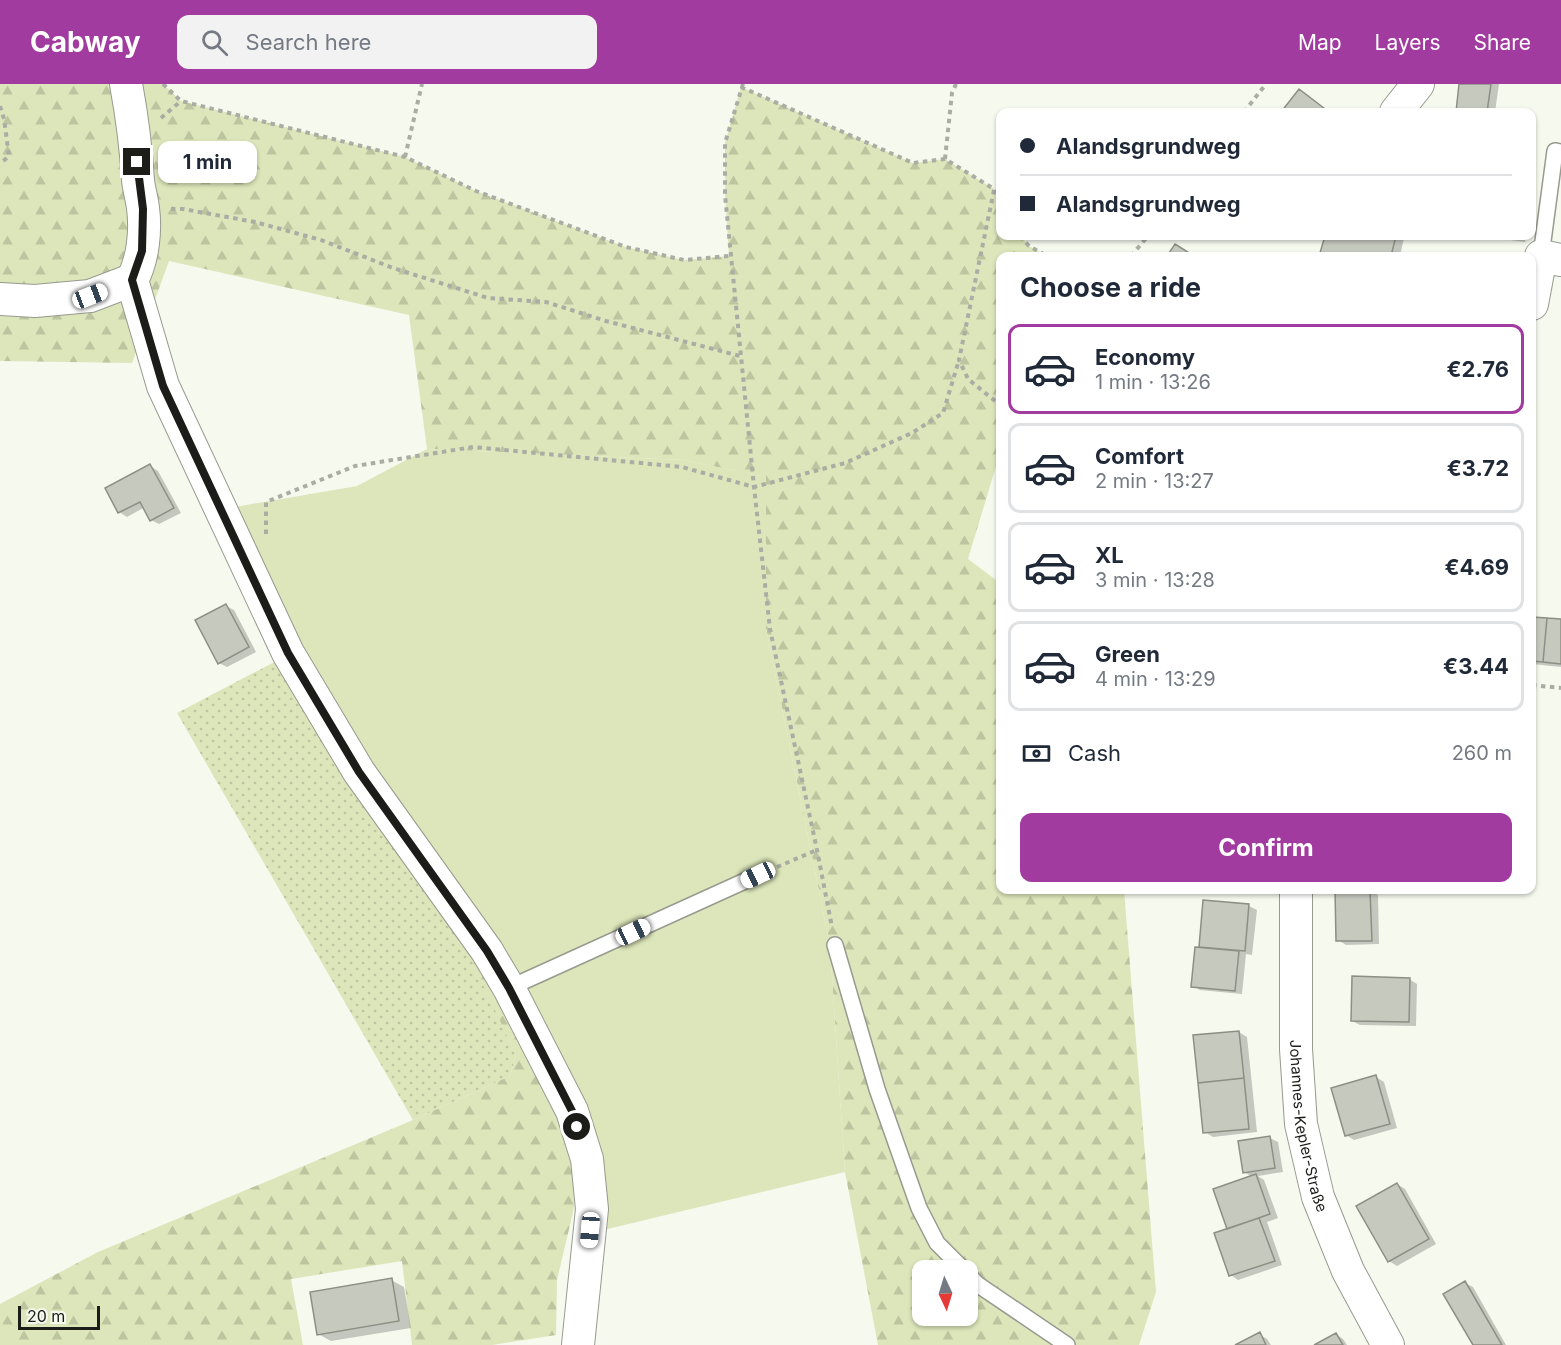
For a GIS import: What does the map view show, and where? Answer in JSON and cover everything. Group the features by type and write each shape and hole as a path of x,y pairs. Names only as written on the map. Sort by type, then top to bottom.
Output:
{"street":[{"path":"126,84 136,141 143,209 142,251 132,280 163,386 288,653 359,772 487,951 509,988 572,1111 587,1159 592,1209 578,1345"},
{"path":"1399,108 1418,84"},
{"path":"1536,294 1551,258"},
{"path":"0,299 35,301 90,296 132,280"},
{"name":"Johannes-Kepler-Straße","path":"1296,894 1296,1049 1301,1124 1318,1197 1348,1271 1388,1345"}],"lane":[{"path":"1551,258 1556,152 1561,152"},
{"path":"509,988 758,875"},
{"path":"835,945 877,1089 919,1208 938,1243 954,1260"},
{"path":"978,1285 1067,1345"}],"path":[{"path":"163,84 181,101 405,157 476,191 626,247 684,260 729,256"},
{"path":"405,157 423,84"},
{"path":"945,159 952,93 956,84"},
{"path":"1247,108 1266,84"},
{"path":"835,945 770,629 729,256 725,195 725,143 742,85 913,164 945,159 996,191"},
{"path":"0,106 9,156 0,164"},
{"path":"266,539 266,502 355,466 472,447 682,467 754,487 845,463 912,433 943,413 959,360 994,189"},
{"path":"183,209 255,222 321,240 393,268 488,298 546,302 606,321 740,356"},
{"path":"1024,240 1040,252"},
{"path":"1134,252 1145,240"},
{"path":"959,360 968,379 996,402"},
{"path":"1536,685 1561,688"},
{"path":"758,875 817,850"}],"green space":[{"path":"0,84 163,84 181,101 405,157 476,191 626,247 684,260 729,256 725,195 725,143 741,87 913,163 945,159 994,189 996,191 996,240 1024,240 1040,252 996,252 996,466 968,559 996,580 996,894 1124,894 1156,1292 1139,1345 878,1345 845,1172 830,946 766,628 765,477 683,460 427,449 409,315 169,261 132,363 0,361"},
{"path":"427,449 683,460 766,477 766,628 830,946 845,1172 595,1232 591,1144 302,666 229,508 357,486"},
{"path":"282,658 481,956 474,963 516,1055 510,1076 413,1120 177,713"},
{"path":"481,956 537,1055 573,1156 574,1208 557,1280 556,1335 492,1345 412,1345 402,1261 291,1279 303,1345 0,1345 0,1304 98,1252 413,1120 510,1076 516,1055 473,963"}],"building":[{"path":"1459,84 1491,84 1488,108 1456,108"},
{"path":"1299,89 1324,108 1284,108"},
{"path":"1324,240 1395,240 1392,252 1320,252"},
{"path":"1175,244 1188,252 1170,252"},
{"path":"150,464 174,508 150,521 140,502 118,513 105,488"},
{"path":"226,604 249,647 218,664 195,620"},
{"path":"1536,617 1547,618 1543,662 1536,661"},
{"path":"1547,618 1561,619 1561,664 1543,662"},
{"path":"1335,894 1370,894 1372,941 1336,941"},
{"path":"1203,900 1249,904 1245,951 1199,947"},
{"path":"1195,947 1239,951 1235,991 1191,987"},
{"path":"1352,976 1410,978 1409,1022 1351,1021"},
{"path":"1239,1031 1244,1078 1198,1083 1193,1035"},
{"path":"1376,1075 1390,1124 1345,1136 1331,1088"},
{"path":"1244,1078 1249,1129 1203,1133 1198,1083"},
{"path":"1270,1136 1275,1168 1243,1173 1238,1141"},
{"path":"1256,1174 1270,1214 1227,1229 1213,1189"},
{"path":"1397,1183 1429,1239 1388,1262 1356,1206"},
{"path":"1259,1218 1275,1261 1229,1276 1214,1233"},
{"path":"392,1278 399,1321 317,1335 310,1292"},
{"path":"1465,1281 1502,1345 1473,1345 1443,1294"},
{"path":"1260,1332 1266,1345 1235,1345"},
{"path":"1336,1333 1343,1345 1314,1345"}],"route":[{"path":"137,162 143,209 142,251 132,280 163,386 288,653 359,772 487,951 509,988 572,1111 577,1127"}]}
